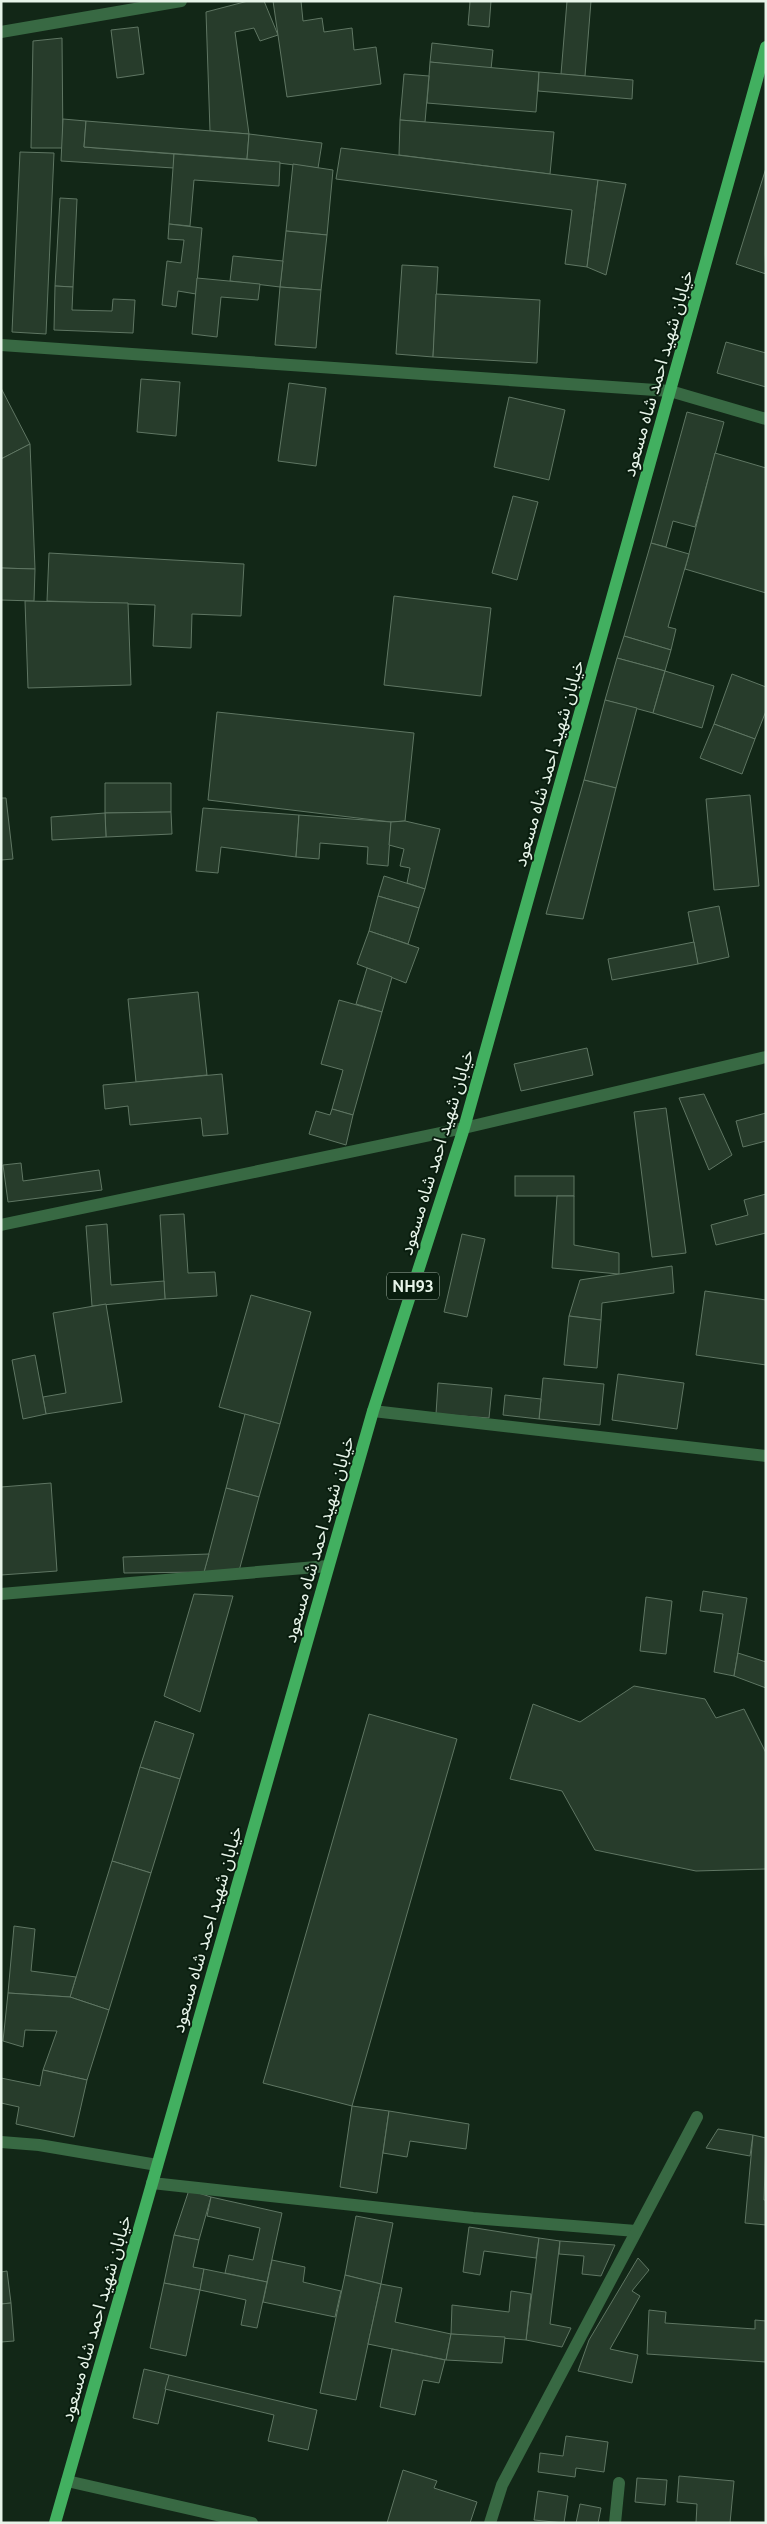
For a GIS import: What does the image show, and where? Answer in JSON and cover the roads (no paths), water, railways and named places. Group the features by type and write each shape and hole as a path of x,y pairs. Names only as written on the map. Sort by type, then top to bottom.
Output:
{"main road":[{"name":"خیابان شهید احمد شاه مسعود","path":"55,2523 373,1411 464,1128 766,47"}],"street":[{"path":"1,32 182,1"},
{"path":"1,345 670,391 766,419"},
{"path":"1,1226 464,1128 766,1057"},
{"path":"373,1411 766,1456"},
{"path":"1,1594 328,1566"},
{"path":"490,2523 502,2485 697,2117"},
{"path":"1,2142 39,2145 157,2165"},
{"path":"152,2183 492,2220 636,2231"},
{"path":"67,2481 252,2523"},
{"path":"615,2523 619,2483"}]}
